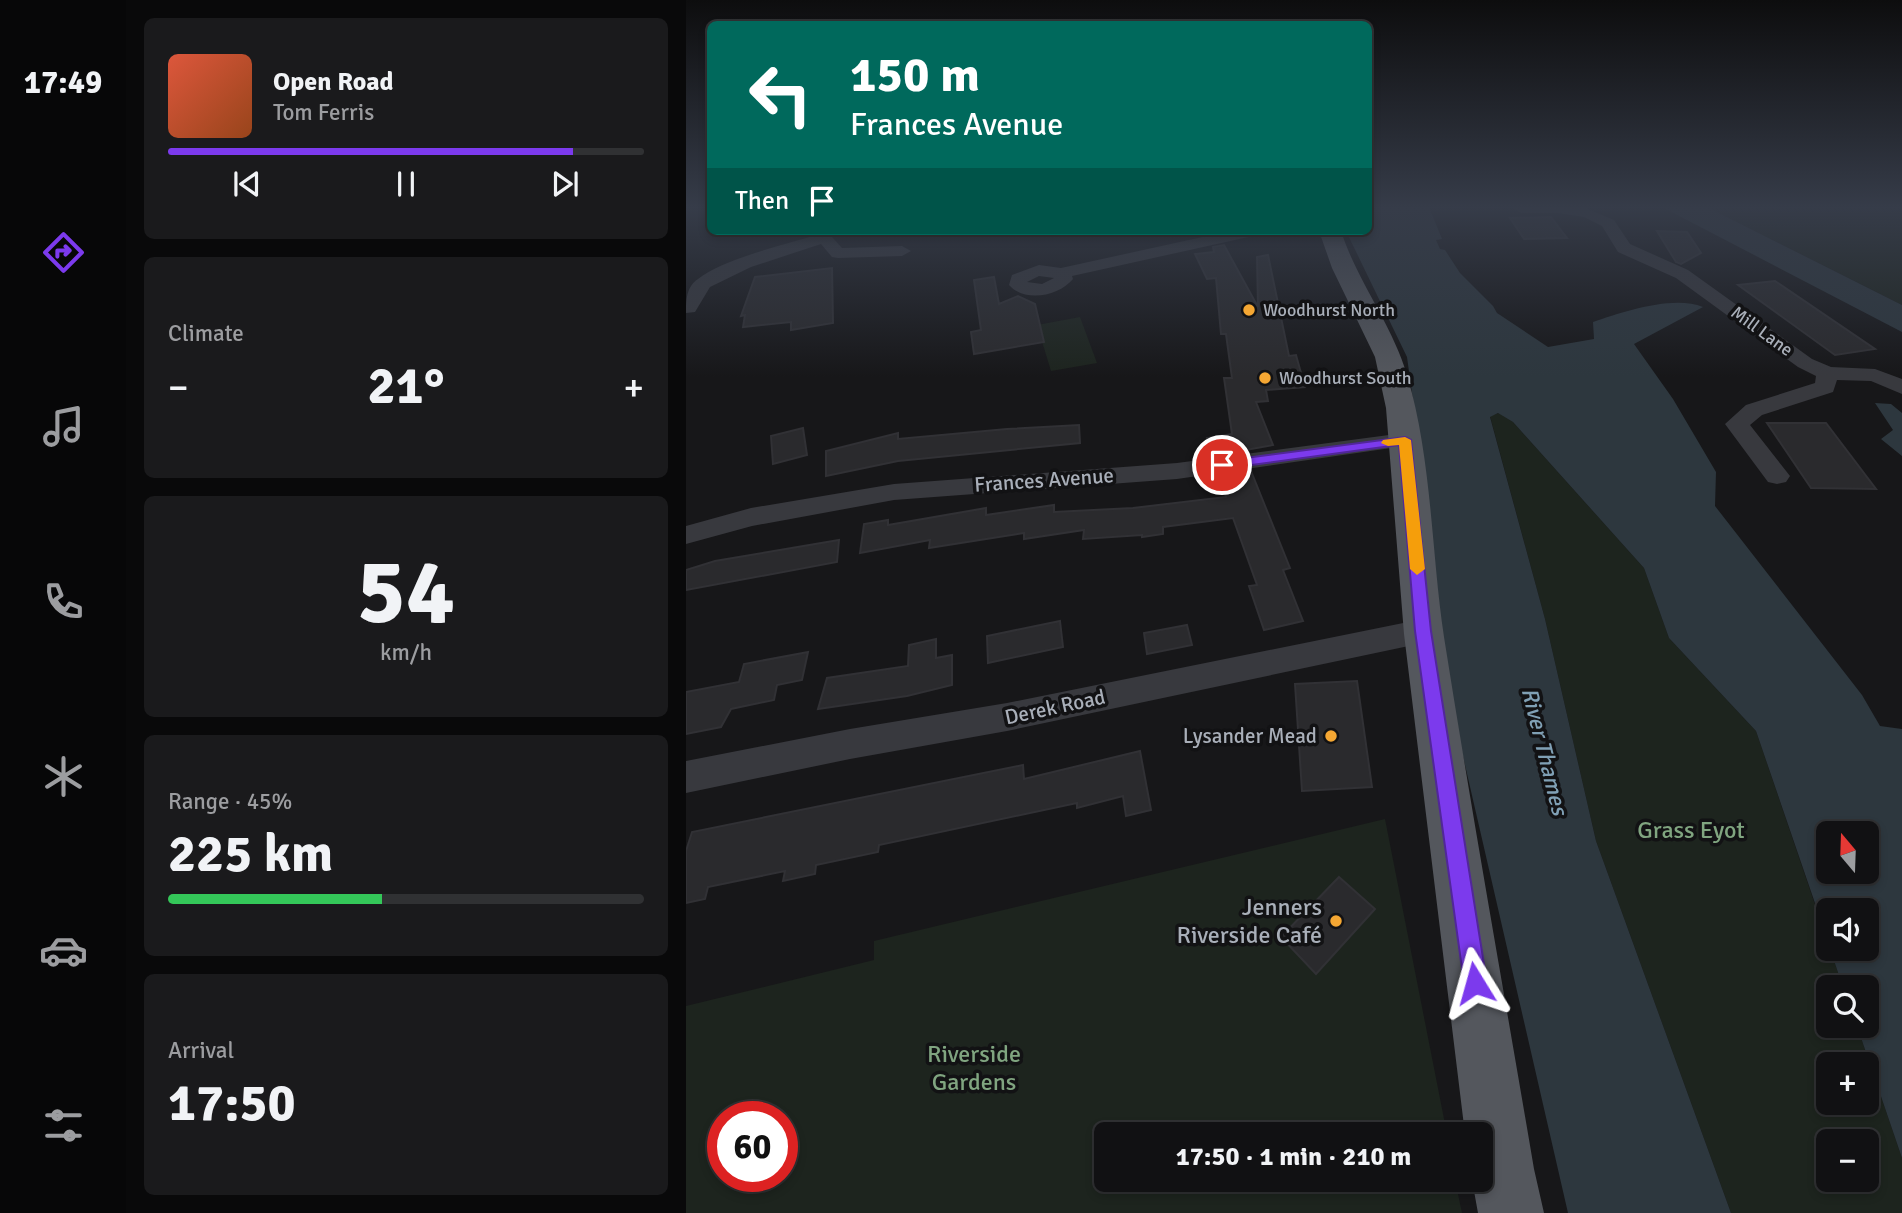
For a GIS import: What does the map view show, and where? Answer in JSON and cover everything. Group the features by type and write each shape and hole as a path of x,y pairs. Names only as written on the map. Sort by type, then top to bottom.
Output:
{"main road":[{"path":"1342,264 1389,360 1405,440 1423,631 1502,1168 1511,1213"}],"street":[{"path":"688,308 703,284 744,264"},
{"path":"1061,273 1104,264"},
{"name":"Mill Lane","path":"1659,264 1682,274 1805,363 1827,373 1875,375 1902,387"},
{"path":"1777,476 1737,424 1754,410 1825,387 1827,373"},
{"name":"Frances Avenue","path":"686,535 751,517 894,492 1177,471 1405,440"},
{"name":"Derek Road","path":"686,777 850,744 1007,717 1423,631"}],"green space":[{"path":"1820,264 1902,264 1902,305"},
{"path":"1080,317 1097,363 1051,371 1037,325"},
{"name":"Grass Eyot","path":"1499,413 1513,422 1644,568 1669,638 1756,731 1816,908 1816,961 1834,961 1839,975 1816,975 1816,1038 1861,1038 1866,1052 1816,1052 1816,1115 1879,1115 1879,1091 1902,1158 1902,1213 1731,1213 1596,841 1545,619 1490,416"},
{"name":"Riverside Gardens","path":"1385,819 1445,1122 1094,1122 1094,1192 1458,1192 1462,1213 686,1213 686,1006 874,960 874,941"}],"water":[{"name":"River Thames","path":"1362,264 1454,264 1497,313 1548,347 1594,339 1593,322 1633,310 1677,303 1703,307 1634,344 1673,399 1716,472 1715,506 1862,695 1880,726 1902,729 1902,1158 1879,1091 1879,1052 1866,1052 1861,1038 1879,1038 1879,975 1839,975 1834,961 1879,961 1879,898 1816,898 1816,906 1756,731 1669,638 1644,568 1513,422 1498,413 1490,417 1545,619 1596,841 1731,1213 1568,1213 1448,691 1432,538 1407,357"},
{"path":"1771,264 1820,264 1902,305 1902,332"},
{"path":"1875,403 1891,404 1902,413 1902,456 1881,439 1893,430"}],"building":[{"path":"1200,264 1234,264 1258,307 1257,264 1270,264 1289,356 1296,355 1305,387 1266,390 1268,401 1256,402 1273,445 1212,456 1207,438 1232,434 1224,378 1232,378 1226,334 1221,334 1216,278 1207,279"},
{"path":"832,268 833,323 791,330 791,322 743,327 745,315 741,316 755,277"},
{"path":"994,277 999,304 1018,296 1035,304 1044,342 974,354 971,332 981,330 974,280"},
{"path":"1775,281 1875,349 1835,355 1738,285"},
{"path":"1767,423 1826,423 1876,489 1811,488"},
{"path":"1079,425 1080,443 898,461 826,476 826,451 898,433 898,439"},
{"path":"803,428 807,455 773,464 771,436"},
{"path":"1251,471 1290,568 1283,570 1303,621 1264,630 1249,586 1257,585 1233,518 1163,527 1163,534 1142,537 1083,539 1084,530 1024,539 1024,533 929,548 930,540 860,553 864,524 888,520 888,525 986,508 986,515 1054,505 1054,512 1133,508 1226,497 1218,476"},
{"path":"839,540 837,562 686,590 686,570 715,561"},
{"path":"1060,621 1063,647 988,663 987,636"},
{"path":"1187,625 1192,645 1147,654 1144,633"},
{"path":"936,639 936,658 952,655 952,685 907,696 818,709 827,678 908,666 909,645"},
{"path":"808,652 802,680 777,685 774,700 731,709 721,727 686,734 686,692 739,682 744,664"},
{"name":"Lysander Mead","path":"1357,681 1372,787 1302,791 1295,684"},
{"path":"1140,751 1151,810 1126,816 1123,796 1077,808 1077,803 879,845 878,852 816,865 815,874 783,881 785,871 708,887 705,899 686,903 686,851 692,832 1023,765 1024,779"},
{"path":"1339,877 1375,909 1316,974 1281,937"}],"slow traffic":[{"path":"1388,443 1405,440 1417,569"}],"place":[{"name":"Woodhurst North","path":"1249,310"},
{"name":"Woodhurst South","path":"1265,378"},
{"name":"Lysander Mead","path":"1331,736"},
{"name":"Jenners Riverside Café","path":"1336,921"}],"route":[{"path":"1222,465 1405,440 1423,631 1475,983"}]}
